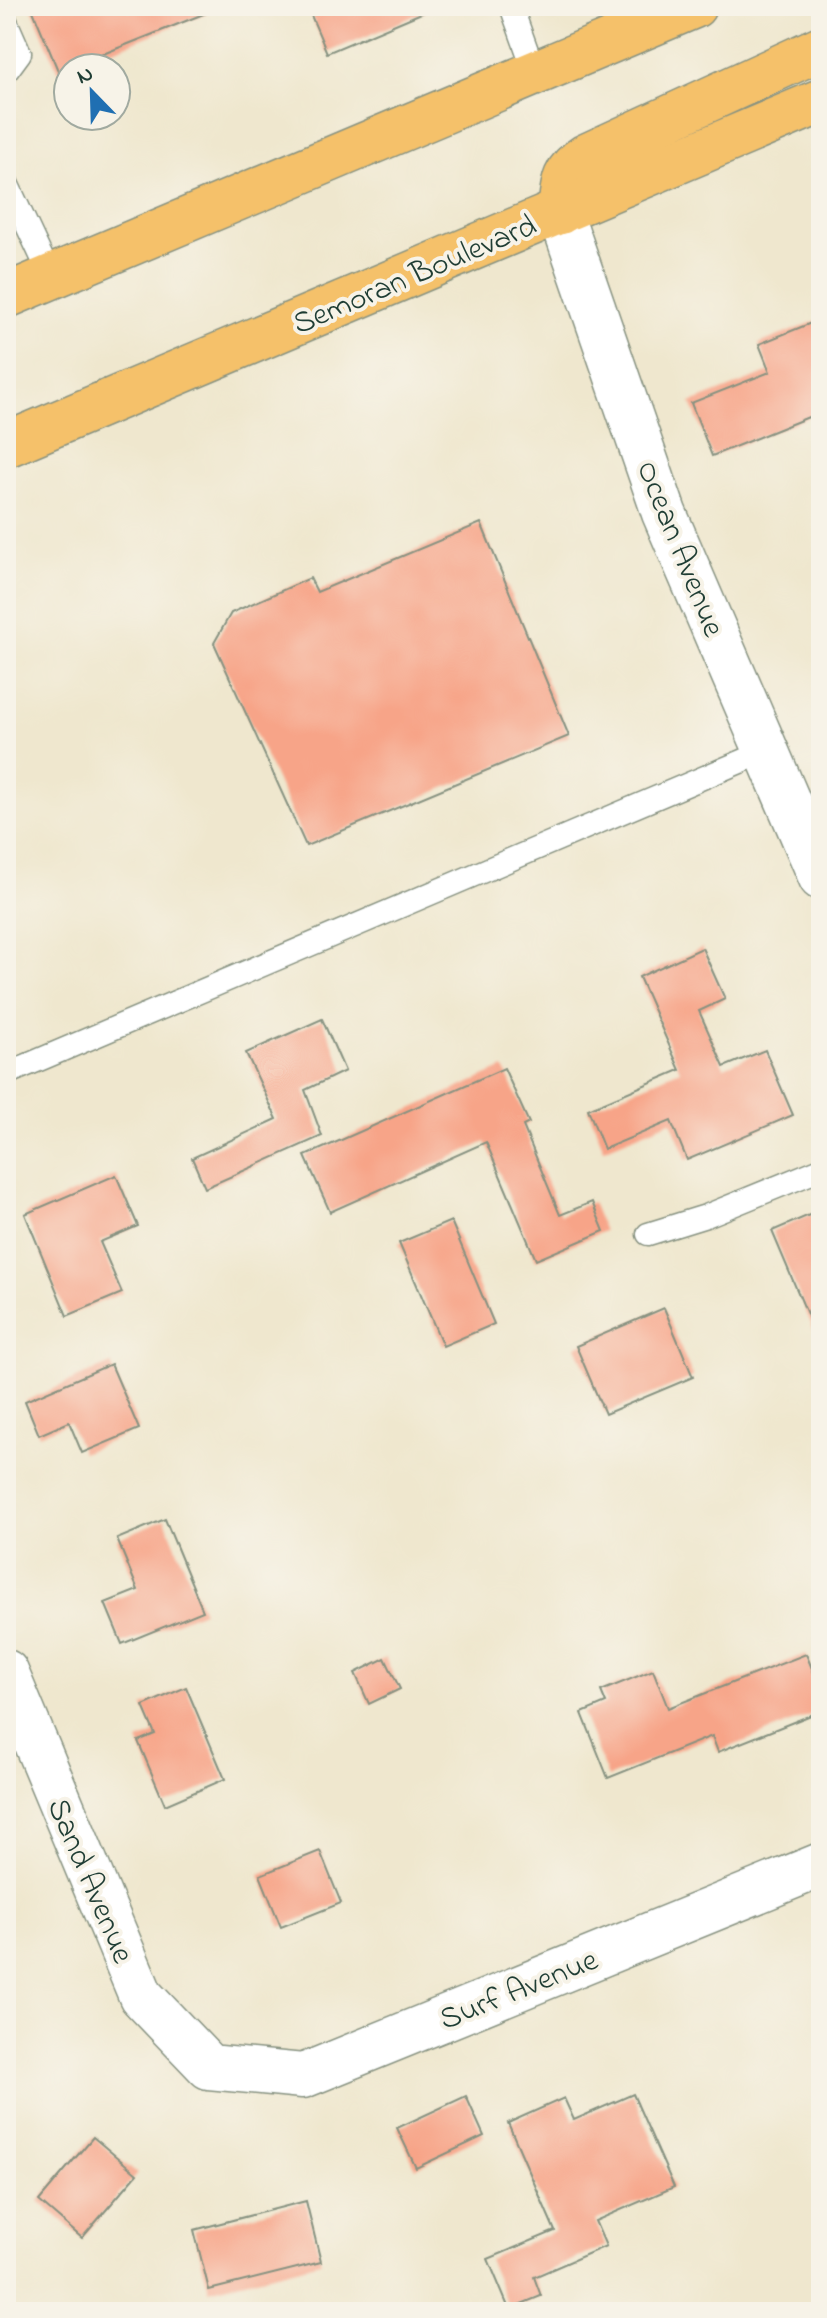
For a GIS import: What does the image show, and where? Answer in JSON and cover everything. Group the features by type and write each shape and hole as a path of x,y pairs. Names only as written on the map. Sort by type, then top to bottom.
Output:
{"main road":[{"path":"6,296 694,6"},
{"path":"560,212 564,180 572,165 586,156 821,48"},
{"name":"Semoran Boulevard","path":"6,445 821,101"}],"street":[{"name":"Ocean Avenue","path":"560,212 664,513 821,878"},
{"name":"Sand Avenue","path":"6,1672 141,1996 209,2067"},
{"name":"Surf Avenue","path":"209,2067 303,2076 821,1865"}],"lane":[{"path":"511,6 535,73"},
{"path":"6,21 20,53 6,72"},
{"path":"6,181 51,277"},
{"path":"6,1074 766,751"},
{"path":"648,1234 706,1216 821,1169"}],"building":[{"path":"31,6 221,6 108,52 52,52 52,56"},
{"path":"307,6 438,6 327,53"},
{"path":"821,319 821,412 712,456 691,403 770,372 759,344"},
{"path":"481,523 569,736 306,846 214,643 231,613 310,578 317,592"},
{"path":"702,948 725,999 699,1011 724,1067 765,1050 793,1115 687,1160 671,1121 604,1149 588,1109 680,1070 639,977"},
{"path":"322,1019 345,1071 305,1090 322,1136 205,1188 192,1158 277,1119 246,1053"},
{"path":"504,1068 529,1123 523,1126 560,1215 592,1202 604,1231 536,1260 486,1142 330,1212 305,1156"},
{"path":"116,1175 138,1226 100,1242 122,1293 67,1316 25,1214"},
{"path":"821,1210 821,1347 772,1231"},
{"path":"451,1221 494,1324 443,1346 399,1243"},
{"path":"664,1308 693,1377 605,1414 576,1346"},
{"path":"111,1364 139,1429 82,1453 69,1422 39,1435 25,1401"},
{"path":"165,1519 203,1611 122,1644 105,1603 138,1590 117,1539"},
{"path":"806,1654 821,1690 821,1711 718,1752 712,1736 608,1778 582,1713 606,1703 601,1691 653,1670 668,1708"},
{"path":"385,1658 400,1689 369,1704 355,1673"},
{"path":"186,1687 225,1779 165,1805 138,1741 155,1734 143,1706"},
{"path":"320,1851 341,1903 281,1927 260,1875"},
{"path":"633,2094 674,2187 595,2221 606,2246 534,2277 541,2296 509,2309 488,2259 555,2231 508,2123 564,2098 574,2120"},
{"path":"466,2096 484,2136 416,2168 397,2128"},
{"path":"93,2137 137,2174 82,2238 39,2201"},
{"path":"306,2201 321,2262 209,2290 194,2230"}]}
